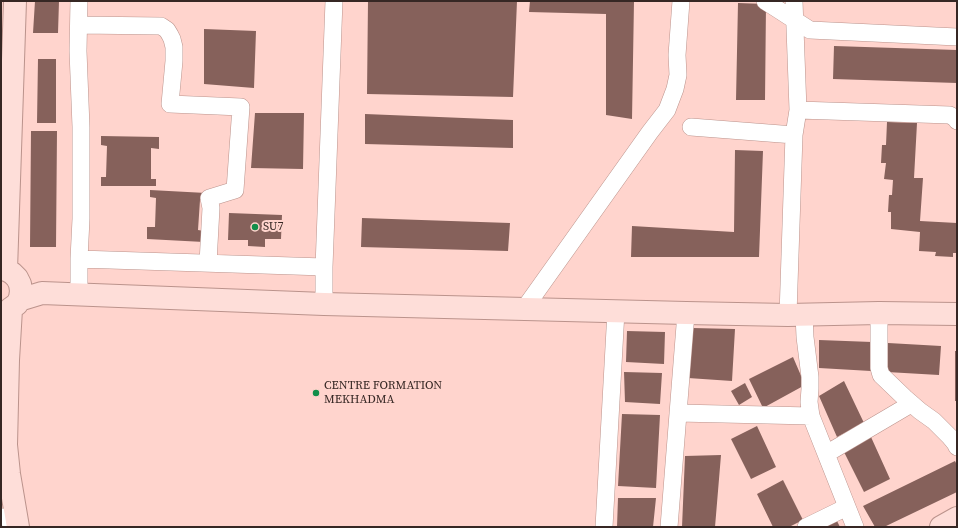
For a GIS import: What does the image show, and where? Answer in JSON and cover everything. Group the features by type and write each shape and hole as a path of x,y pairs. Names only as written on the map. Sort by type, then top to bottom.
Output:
{"main road":[{"path":"6,271 15,1"},
{"path":"6,271 42,293"},
{"path":"6,271 17,278 22,291 10,307 6,445 12,521"},
{"path":"10,307 42,293 324,304 686,313 957,314"},
{"path":"941,527 957,518"}],"street":[{"path":"79,1 78,51 81,127 79,294"},
{"path":"324,304 324,267 334,1"},
{"path":"524,309 667,110 675,89 678,75 677,55 681,1"},
{"path":"764,1 810,30 957,37"},
{"path":"794,1 798,110 794,135 796,314 805,337 810,377 809,402 811,416 855,527"},
{"path":"79,25 160,26 167,30 174,47 170,104 241,106 235,190 209,198 211,208 208,263"},
{"path":"798,110 950,115 957,121"},
{"path":"691,127 794,135"},
{"path":"79,259 324,267"},
{"path":"604,527 616,311"},
{"path":"669,527 686,313"},
{"path":"879,313 879,372 886,381 911,404 940,426 955,442 957,447"},
{"path":"826,454 911,404"},
{"path":"678,413 811,416"},
{"path":"806,527 847,507"}],"building":[{"path":"35,1 59,1 58,33 33,33"},
{"path":"368,1 517,1 513,97 367,94"},
{"path":"530,1 634,1 632,119 606,115 606,14 529,12"},
{"path":"738,3 766,4 765,100 736,100"},
{"path":"204,29 256,31 254,88 204,84"},
{"path":"834,46 957,50 957,83 833,79"},
{"path":"38,59 56,59 56,123 37,123"},
{"path":"255,113 304,113 303,169 251,168"},
{"path":"365,114 513,120 513,148 365,144"},
{"path":"887,122 917,123 914,178 923,178 920,221 957,223 957,253 953,253 953,257 935,256 936,252 919,251 920,232 891,229 891,212 888,212 889,195 892,195 893,180 884,179 886,163 881,163 882,145 886,145"},
{"path":"31,131 57,131 56,247 30,247"},
{"path":"101,136 159,137 159,149 151,148 151,179 156,179 156,186 101,186 101,177 106,177 107,146 101,145"},
{"path":"735,150 763,151 759,257 631,257 632,226 734,232"},
{"path":"150,190 206,193 206,200 200,200 198,230 204,231 204,242 147,239 147,227 155,227 156,198 150,197"},
{"name":"SU7","path":"229,213 282,215 281,239 265,239 265,247 248,246 248,240 228,240"},
{"path":"362,218 510,223 508,251 361,247"},
{"path":"692,328 735,329 732,381 688,378"},
{"path":"627,331 665,332 664,364 626,362"},
{"path":"819,340 872,342 871,371 819,368"},
{"path":"888,343 941,346 939,375 887,372"},
{"path":"955,351 957,351 957,401 955,401"},
{"path":"793,357 805,385 763,408 749,379"},
{"path":"624,372 662,373 660,404 625,402"},
{"path":"844,381 864,423 837,437 819,396"},
{"path":"745,383 752,397 739,405 731,391"},
{"path":"622,414 660,415 656,488 618,486"},
{"path":"757,426 776,467 751,479 731,439"},
{"path":"871,437 890,479 864,492 844,452"},
{"path":"721,455 715,527 682,527 685,456"},
{"path":"955,461 957,465 957,492 884,527 875,527 863,506"},
{"path":"783,480 803,520 789,527 773,527 757,494"},
{"path":"618,498 656,498 653,527 617,527"},
{"path":"836,519 840,527 820,527"}],"place":[{"name":"SU7","path":"255,227"},
{"name":"CENTRE FORMATION MEKHADMA","path":"316,393"}]}
